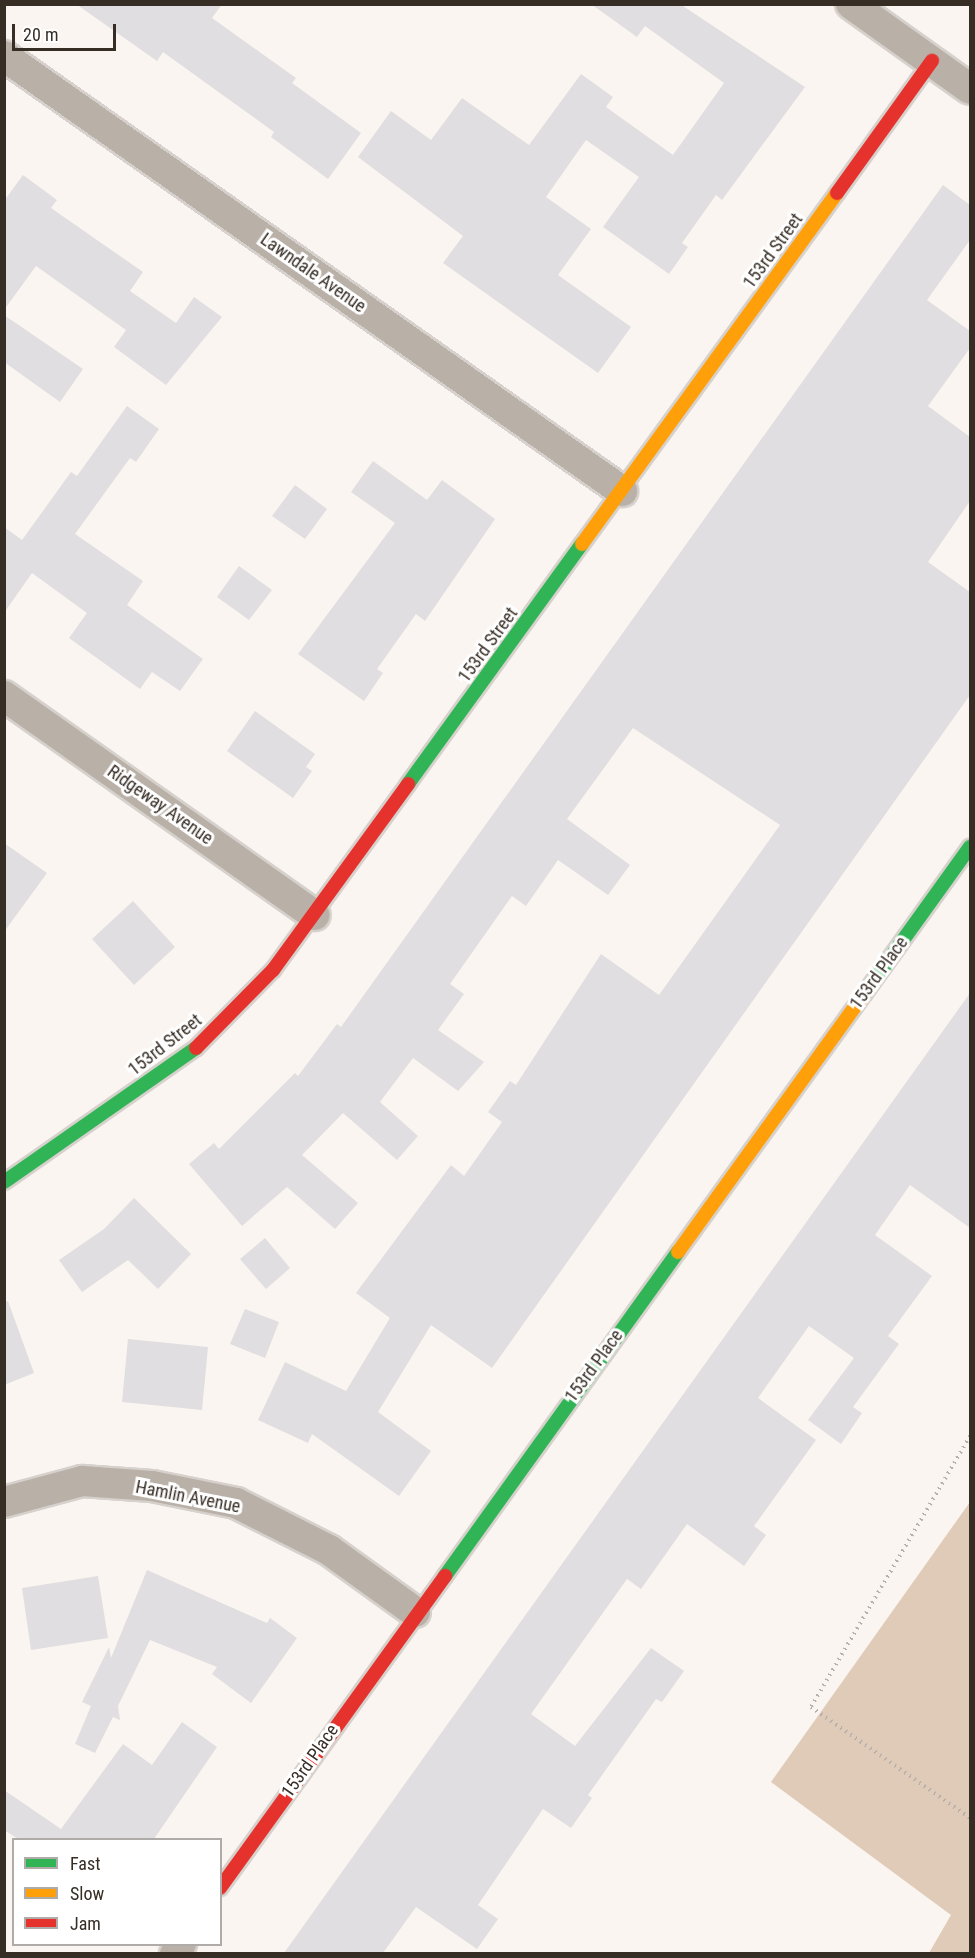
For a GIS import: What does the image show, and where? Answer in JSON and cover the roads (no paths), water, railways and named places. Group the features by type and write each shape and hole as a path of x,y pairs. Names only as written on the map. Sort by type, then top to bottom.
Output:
{"street":[{"path":"851,4 970,89"},
{"name":"Lawndale Avenue","path":"4,56 622,491"},
{"name":"153rd Street","path":"4,1182 194,1050 273,970 933,61"},
{"name":"Ridgeway Avenue","path":"4,696 315,915"},
{"name":"153rd Place","path":"222,1885 415,1612 970,847"},
{"name":"Hamlin Avenue","path":"4,1502 82,1482 152,1486 236,1503 329,1550 415,1612"}]}
